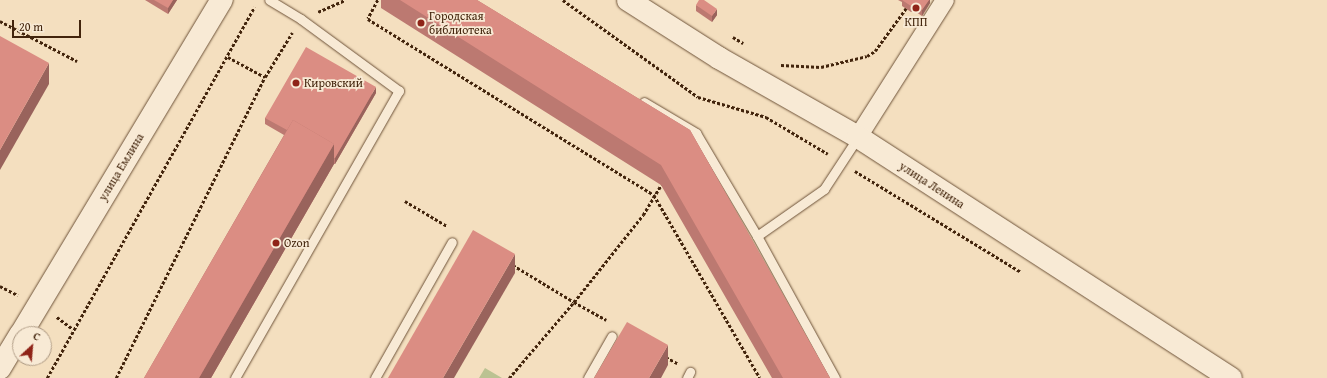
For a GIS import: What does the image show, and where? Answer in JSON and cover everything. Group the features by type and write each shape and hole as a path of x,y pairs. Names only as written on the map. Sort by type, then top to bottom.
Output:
{"street":[{"name":"улица Емлина","path":"25,326 222,0"},
{"name":"улица Ленина","path":"628,0 719,58 858,137 1231,378"},
{"path":"858,137 944,0"},
{"name":"улица Емлина","path":"0,368 12,348"}],"lane":[{"path":"235,378 399,91 301,19 269,0"},
{"path":"635,97 696,132 757,236 835,378"},
{"path":"757,236 824,189 858,137"},
{"path":"375,378 452,242"},
{"path":"588,378 612,336"}],"path":[{"path":"47,378 228,57 258,0"},
{"path":"116,378 265,76 301,19 345,0"},
{"path":"378,0 368,19 654,195 760,378"},
{"path":"563,0 698,96 766,117 1025,274"},
{"path":"775,62 794,68 821,67 866,56 875,51 908,6"},
{"path":"0,21 76,61"},
{"path":"733,37 745,44"},
{"path":"228,57 265,76"},
{"path":"509,378 574,302 643,215 661,184"},
{"path":"405,201 453,230"},
{"path":"507,262 618,327 612,336"},
{"path":"664,355 689,375"}],"green space":[{"path":"485,368 502,378 479,378"}],"building":[{"path":"154,0 173,0 168,8"},
{"path":"400,0 477,0 690,130 830,378 783,378 661,165"},
{"path":"699,0 704,0 717,9 712,16 696,5"},
{"path":"902,0 929,0 922,10 913,4 911,6"},
{"path":"0,36 49,63 0,150"},
{"path":"306,47 376,87 335,158 334,144 293,120 287,130 265,118"},
{"path":"293,120 334,144 199,378 144,378"},
{"path":"473,230 515,254 443,378 388,378"},
{"path":"627,322 668,345 649,378 594,378"}],"place":[{"name":"КПП","path":"916,8"},
{"name":"Городская библиотека","path":"421,23"},
{"name":"Кировский","path":"296,83"},
{"name":"Ozon","path":"276,243"}]}
